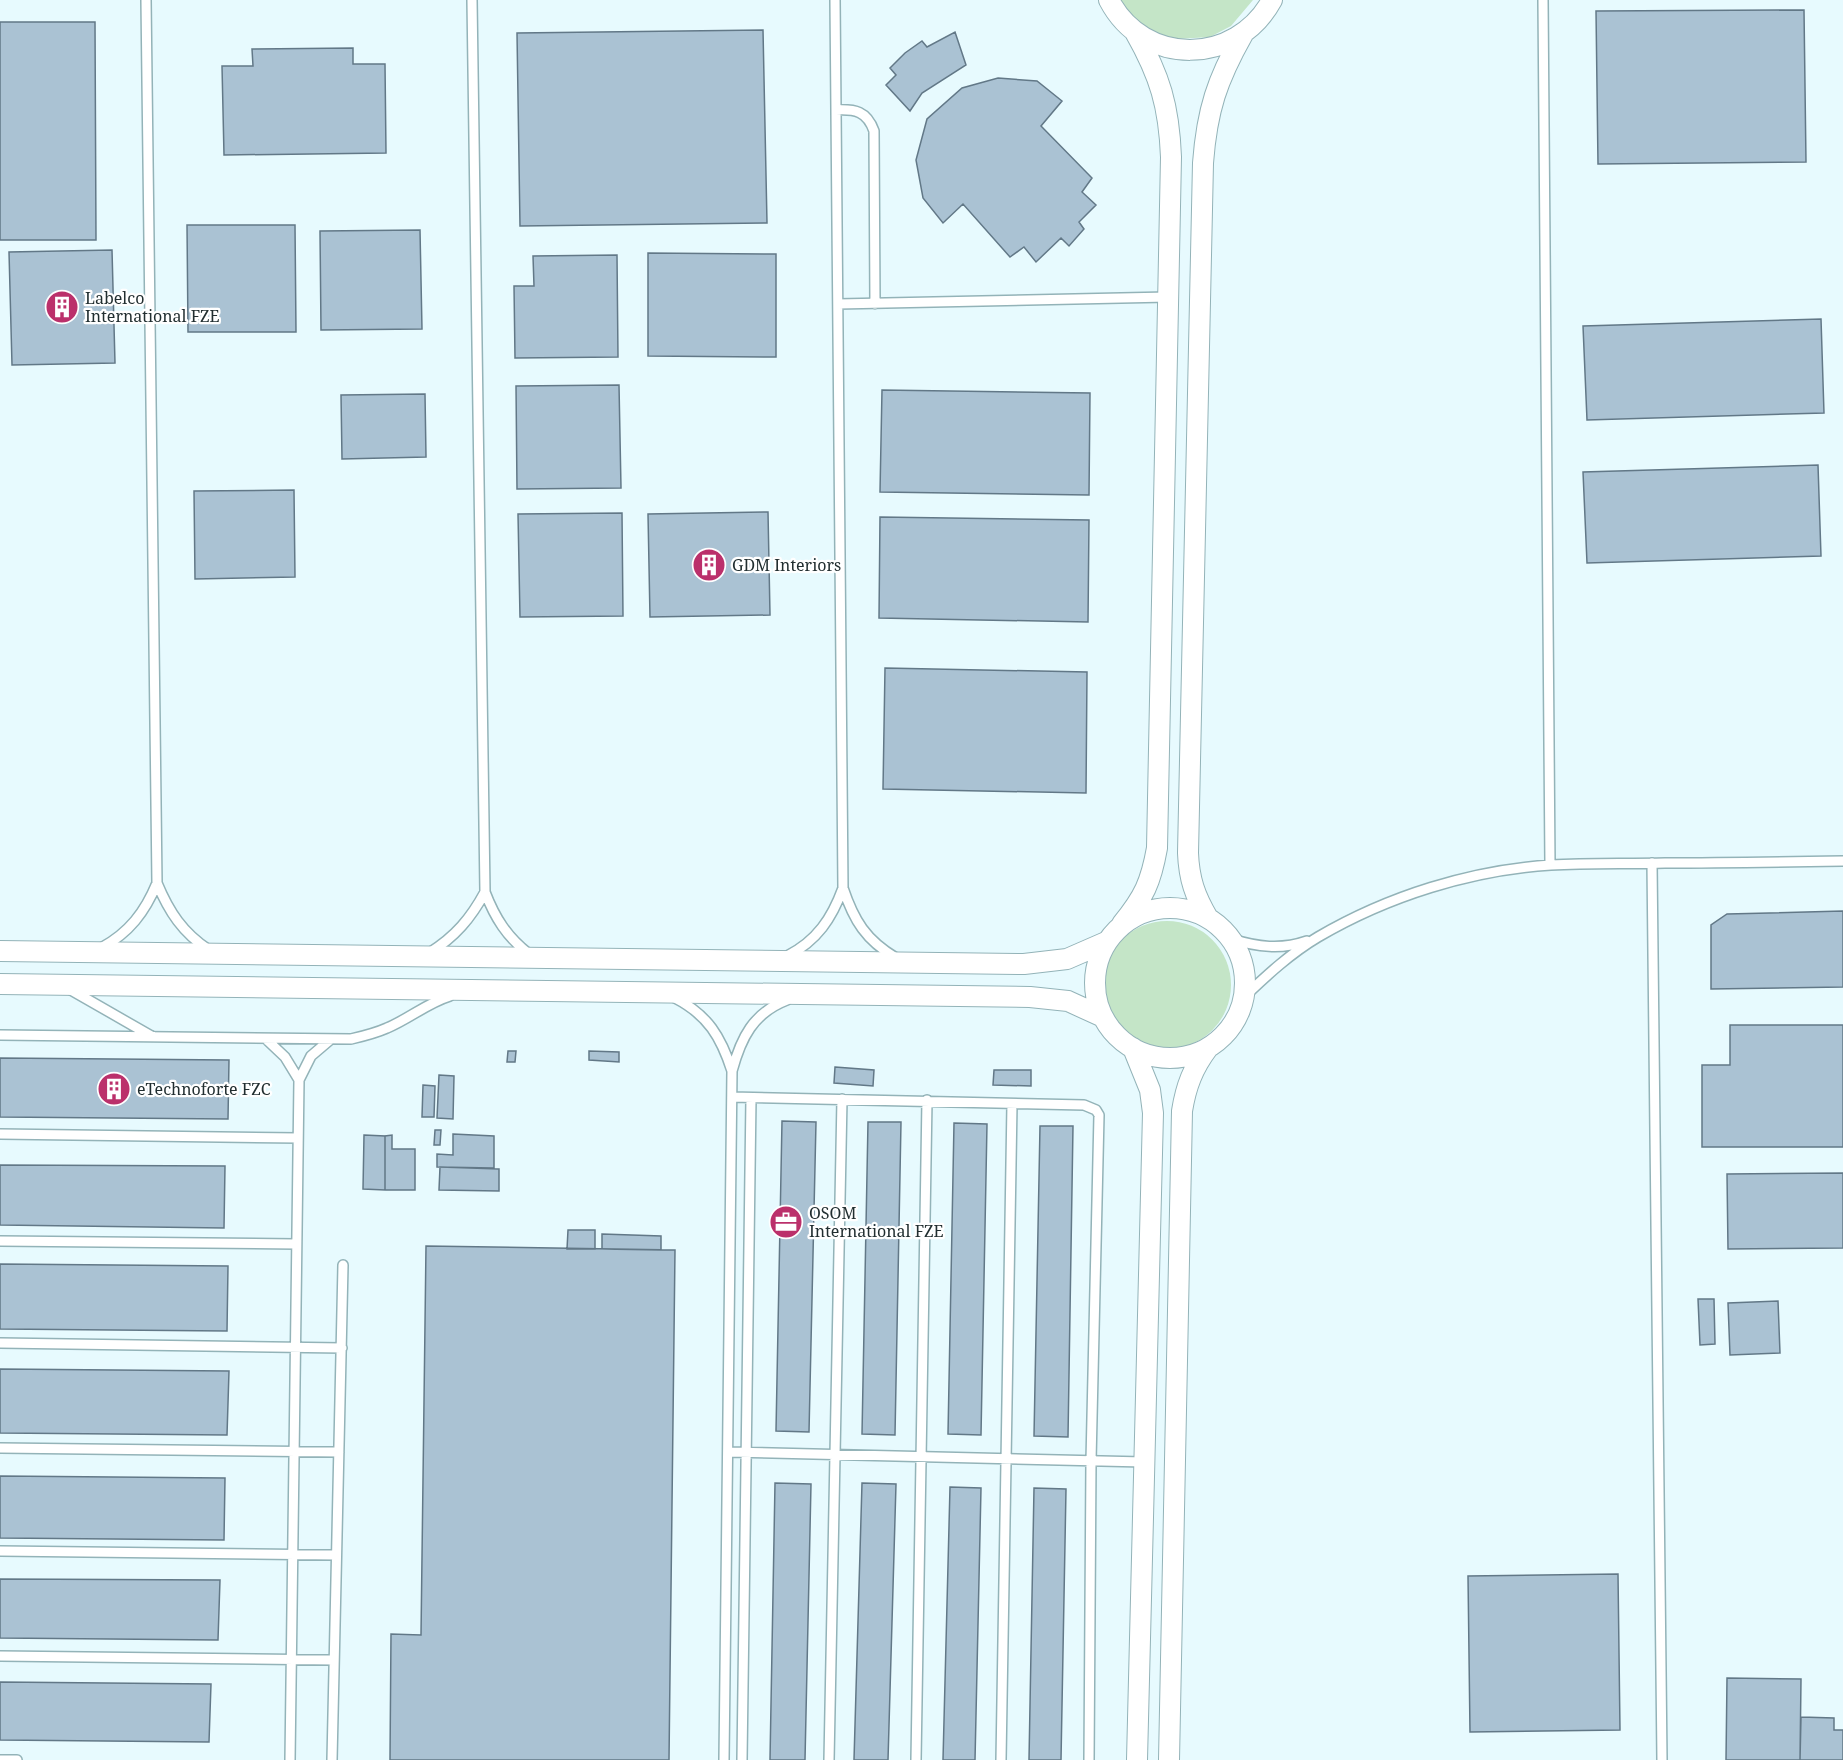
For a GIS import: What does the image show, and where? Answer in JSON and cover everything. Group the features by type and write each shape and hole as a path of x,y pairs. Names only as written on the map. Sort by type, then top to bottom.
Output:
{"street":[{"path":"1108,4 1135,32 1151,61 1163,92 1170,124 1171,157 1157,848 1152,876 1140,902 1106,942 1098,960 1095,979 1097,998 1103,1017 1116,1034 1133,1047 1151,1055 1170,1058 1190,1055 1208,1048"},
{"path":"1135,32 1155,43 1177,50 1200,50 1223,45 1243,34 1256,24 1269,6"},
{"path":"1169,1760 1182,1111 1186,1088 1194,1067 1208,1048 1224,1035 1237,1017 1244,997 1245,977 1232,939 1208,918 1196,898 1189,876 1188,854 1205,129 1213,96 1226,64 1243,34"},
{"path":"1122,924 1142,913 1164,908 1187,909 1208,918"},
{"path":"0,951 1045,962 1066,958 1106,942"},
{"path":"0,984 1050,997 1077,1004 1103,1017"},
{"path":"1133,1047 1150,1090 1153,1113 1137,1760"}],"lane":[{"path":"146,0 157,884 178,924 195,941 214,954"},
{"path":"472,0 485,892 492,911 503,929 533,957"},
{"path":"835,0 843,888 851,911 864,932 881,949 902,962"},
{"path":"1269,6 1282,0"},
{"path":"1543,0 1550,865"},
{"path":"836,110 857,110 871,122 874,131 875,304"},
{"path":"837,304 1168,297"},
{"path":"1232,939 1253,946 1275,948 1297,945 1318,937 1361,914 1425,890 1502,871 1550,865 1843,861"},
{"path":"1653,863 1662,1760"},
{"path":"92,952 114,941 133,925 147,906 157,884"},
{"path":"778,960 801,949 820,932 834,912 843,888"},
{"path":"425,956 444,944 460,929 485,892"},
{"path":"1244,997 1267,975 1318,937"},
{"path":"64,985 154,1037"},
{"path":"0,1035 332,1040 371,1035 389,1028 426,1006 468,990"},
{"path":"665,992 689,1005 709,1023 724,1046 732,1071"},
{"path":"724,1760 732,1071 739,1044 754,1021 776,1004 802,994"},
{"path":"266,1039 285,1057 298,1080"},
{"path":"290,1760 298,1080 311,1056 332,1040"},
{"path":"732,1097 1084,1105 1096,1110 1099,1115 1090,1461 1089,1760"},
{"path":"742,1760 751,1098"},
{"path":"829,1760 842,1099"},
{"path":"916,1760 927,1100"},
{"path":"1001,1760 1012,1104"},
{"path":"0,1134 298,1138"},
{"path":"0,1241 296,1244"},
{"path":"332,1760 343,1265"},
{"path":"0,1343 342,1348"},
{"path":"0,1448 339,1452"},
{"path":"728,1452 1144,1462"},
{"path":"0,1551 336,1555"},
{"path":"0,1656 334,1660"},
{"path":"0,1760 17,1760"}],"green space":[{"path":"1120,0 1253,0 1231,26 1210,37 1177,39 1156,34 1131,17"},
{"path":"1167,921 1191,926 1212,940 1226,961 1231,985 1226,1009 1212,1030 1191,1044 1167,1049 1143,1044 1122,1030 1108,1009 1103,985 1108,961 1122,940 1143,926"}],"building":[{"path":"1804,10 1806,162 1598,164 1596,11"},
{"path":"0,22 95,22 96,240 0,240"},
{"path":"763,30 767,223 520,226 517,33"},
{"path":"955,32 966,65 922,93 910,111 886,85 896,75 890,68 922,41 927,47"},
{"path":"353,48 353,64 385,64 386,153 224,155 222,66 253,66 252,49"},
{"path":"998,78 1037,81 1062,101 1041,126 1092,178 1082,192 1096,205 1079,222 1084,229 1069,246 1061,238 1036,262 1024,247 1010,257 963,204 943,223 923,198 916,160 927,119 962,88"},
{"path":"187,225 295,225 296,332 188,332"},
{"path":"420,230 422,329 321,330 320,231"},
{"name":"Labelco International FZE","path":"112,250 115,363 12,365 9,252"},
{"path":"648,253 776,254 776,357 648,356"},
{"path":"617,255 618,357 515,358 514,286 534,286 533,256"},
{"path":"1821,319 1824,413 1587,420 1583,326"},
{"path":"619,385 621,488 517,489 516,386"},
{"path":"882,390 1090,393 1089,495 880,492"},
{"path":"425,394 426,457 342,459 341,395"},
{"path":"1818,465 1821,556 1587,563 1583,472"},
{"path":"294,490 295,577 195,579 194,491"},
{"name":"GDM Interiors","path":"768,512 770,615 650,617 648,514"},
{"path":"622,513 623,616 520,617 518,514"},
{"path":"880,517 1089,520 1088,622 879,618"},
{"path":"885,668 1087,672 1086,793 883,789"},
{"path":"1843,911 1843,987 1711,989 1711,925 1727,914"},
{"path":"1730,1025 1843,1025 1843,1147 1702,1147 1702,1065 1730,1065"},
{"path":"508,1051 516,1051 515,1062 507,1062"},
{"path":"589,1051 619,1052 619,1062 589,1060"},
{"name":"eTechnoforte FZC","path":"0,1058 229,1060 228,1119 0,1117"},
{"path":"835,1067 874,1070 873,1086 834,1083"},
{"path":"994,1070 1031,1070 1031,1086 993,1085"},
{"path":"439,1075 454,1076 453,1119 437,1118"},
{"path":"423,1085 435,1086 434,1117 422,1117"},
{"path":"782,1121 816,1122 809,1432 776,1431"},
{"path":"868,1122 901,1122 895,1435 862,1434"},
{"path":"954,1123 987,1124 981,1435 948,1434"},
{"path":"1040,1126 1073,1126 1068,1437 1034,1436"},
{"path":"435,1130 441,1130 440,1145 434,1145"},
{"path":"453,1134 494,1136 494,1168 437,1167 437,1154 453,1155"},
{"path":"364,1135 385,1136 385,1190 363,1189"},
{"path":"392,1135 392,1149 415,1149 415,1190 385,1190 385,1136"},
{"path":"0,1165 225,1166 224,1228 0,1225"},
{"path":"440,1167 499,1169 499,1191 439,1190"},
{"path":"1843,1173 1843,1248 1728,1249 1727,1174"},
{"path":"568,1230 595,1230 595,1249 567,1249"},
{"path":"602,1234 661,1236 661,1250 602,1249"},
{"path":"426,1246 675,1250 669,1760 390,1760 391,1634 421,1635"},
{"path":"0,1264 228,1266 227,1331 0,1329"},
{"path":"1698,1299 1714,1299 1715,1344 1700,1345"},
{"path":"1778,1301 1780,1353 1730,1355 1728,1303"},
{"path":"0,1369 229,1371 227,1435 0,1433"},
{"path":"0,1476 225,1478 224,1540 0,1538"},
{"path":"775,1483 811,1484 805,1760 770,1760"},
{"path":"862,1483 896,1484 888,1760 854,1760"},
{"path":"950,1487 981,1488 975,1760 943,1760"},
{"path":"1034,1488 1066,1489 1061,1760 1029,1760"},
{"path":"1618,1574 1620,1730 1470,1732 1468,1576"},
{"path":"0,1579 220,1580 218,1640 0,1638"},
{"path":"1727,1678 1801,1679 1800,1760 1726,1760"},
{"path":"0,1682 211,1684 209,1742 0,1740"},
{"path":"1801,1717 1834,1718 1834,1730 1843,1730 1843,1760 1800,1760"}],"place":[{"name":"Labelco International FZE","path":"62,307"},
{"name":"GDM Interiors","path":"709,565"},
{"name":"eTechnoforte FZC","path":"114,1089"},
{"name":"OSOM International FZE","path":"786,1222"}]}
